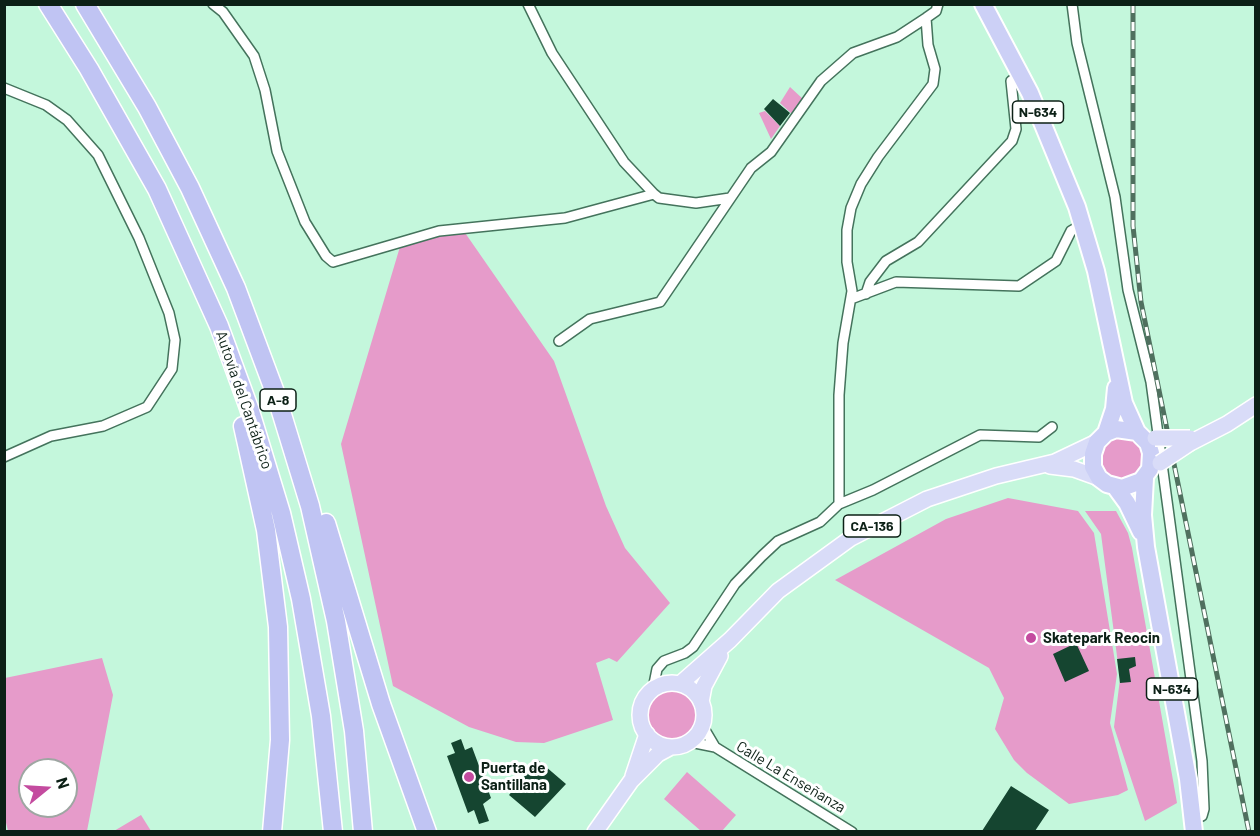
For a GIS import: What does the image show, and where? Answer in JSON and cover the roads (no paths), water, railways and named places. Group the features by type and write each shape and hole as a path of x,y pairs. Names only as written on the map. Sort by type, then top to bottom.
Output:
{"highway":[{"name":"Autovía del Cantábrico","path":"48,4 125,129 157,189 219,326 268,470 295,570 310,647 327,765 333,831"},
{"name":"Autovía del Cantábrico","path":"85,4 147,106 190,188 236,288 263,357 295,453 316,531 340,644 356,750 363,831"},
{"name":"N-634","path":"983,4 1021,74 1083,224 1096,271 1124,403 1145,436 1151,453 1151,471 1143,515 1146,547 1193,826"},
{"path":"147,106 180,157 215,223 263,336 305,456 381,704 427,831"},
{"path":"125,129 209,324 234,395 261,502 273,572 280,659 280,740 272,831"},
{"name":"N-634","path":"1116,372 1114,409 1092,460 1099,478 1116,488 1132,512 1146,547"},
{"path":"1102,437 1121,428 1145,436"},
{"path":"1116,488 1132,487 1151,471"}],"main road":[{"path":"1151,471 1195,439 1256,405"},
{"path":"1145,436 1195,439"},
{"path":"1044,465 1066,459 1102,437"},
{"path":"1044,465 1074,469 1099,478"},
{"name":"CA-136","path":"730,640 788,583 833,550 872,526 948,491 1044,465"},
{"path":"680,684 730,640"},
{"path":"595,831 631,781 658,754 671,747 690,742 702,725 701,702 710,673 730,640"},
{"path":"671,747 657,743 647,734 641,721 645,699 653,689 666,684 680,684 693,691 701,702"},
{"path":"631,781 647,734"}],"street":[{"path":"213,4 223,12 254,56 265,90 277,151 305,222 326,256 333,262 439,231 565,218 654,194"},
{"path":"528,4 552,53 610,142 624,162 654,194 659,198 696,203 730,198"},
{"path":"558,342 590,319 660,302 751,168 771,152 821,81 853,53 897,37 936,11 938,4"},
{"path":"1072,4 1077,43 1115,197 1128,290 1153,393 1202,761 1204,809 1202,816 1193,826"},
{"path":"839,504 839,395 843,343 851,299 847,262 847,230 851,208 861,184 878,157 933,84 935,69 928,45 926,18"},
{"path":"866,294 870,282 886,261 918,242 1012,141 1016,129 1011,81 1021,74"},
{"path":"4,88 46,105 67,120 98,155 139,238 169,313 175,340 172,369 147,407 103,426 51,436 4,457"},
{"path":"851,299 896,282 1019,286 1056,261 1071,231 1083,224"},
{"path":"653,689 657,669 664,661 685,653 693,647 735,584 778,542 820,522 839,504 873,490 980,435 1039,437 1052,427"},
{"name":"Calle La Enseñanza","path":"702,725 715,747"},
{"name":"Calle La Enseñanza","path":"690,742 715,747 852,831"}],"railway":[{"path":"1133,4 1133,226 1141,302 1249,832"}],"place":[{"name":"Skatepark Reocin","path":"1031,638"},
{"name":"Puerta de Santillana","path":"469,777"}]}
